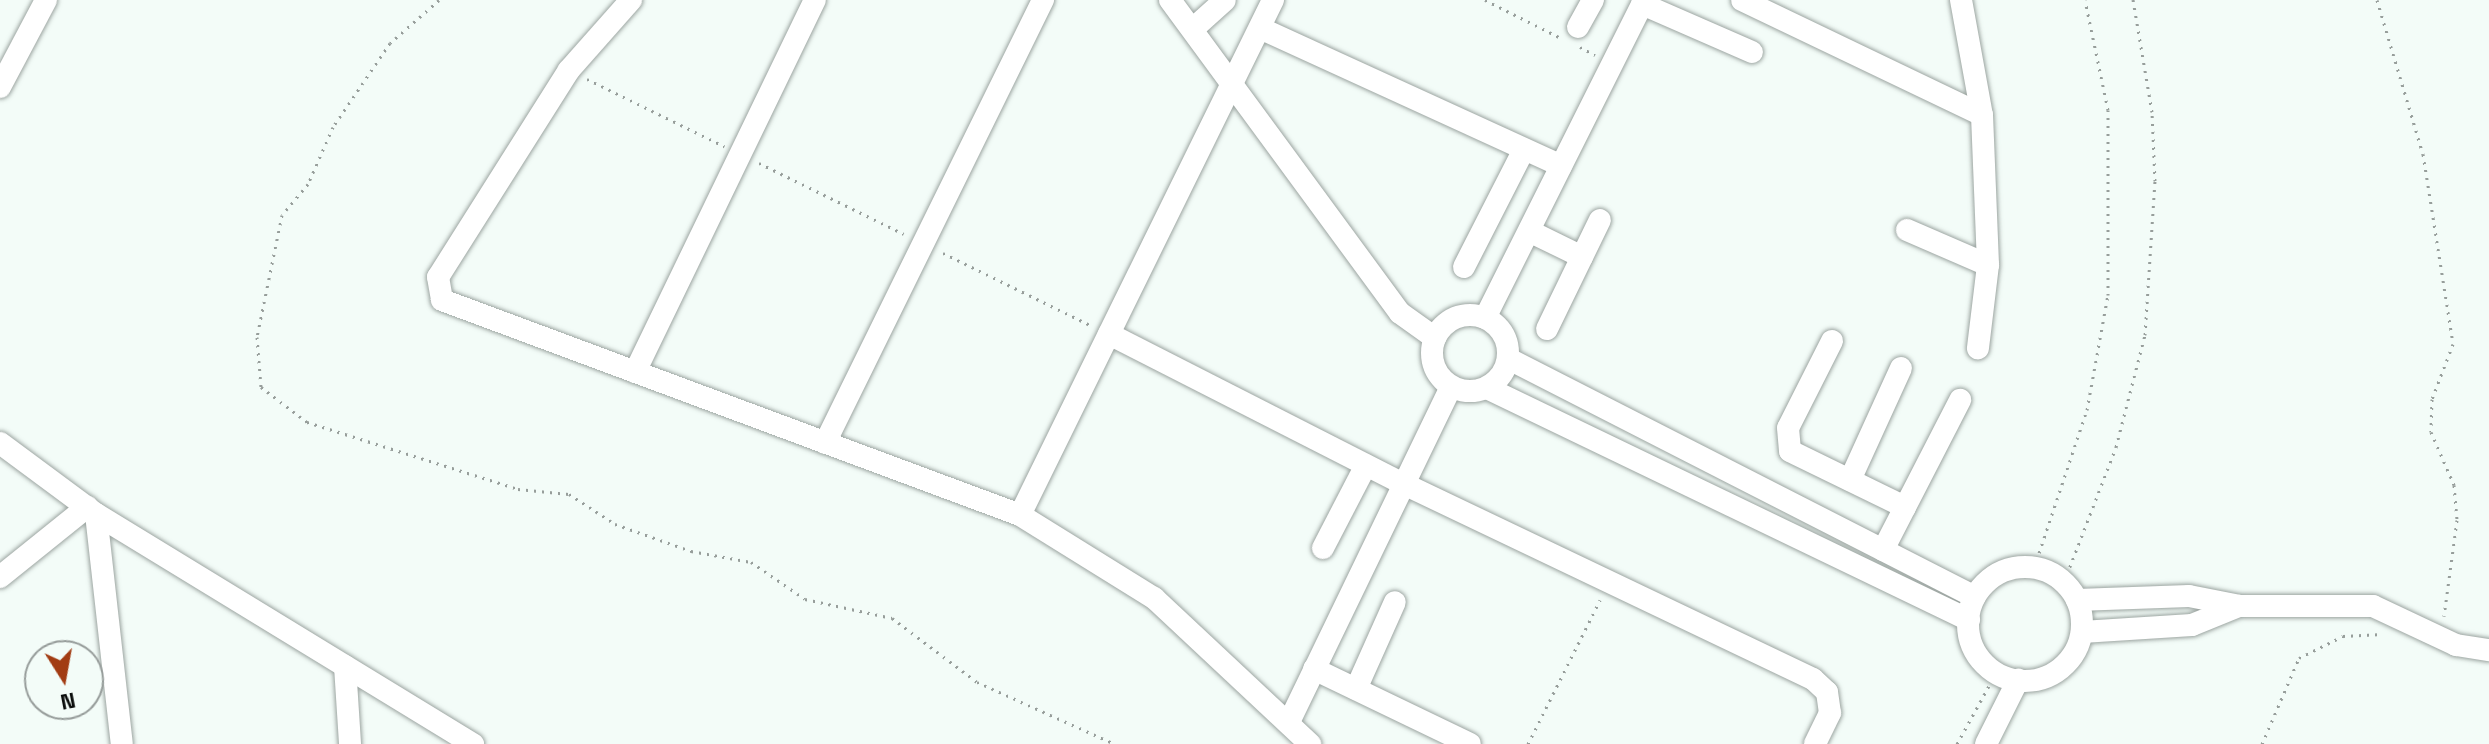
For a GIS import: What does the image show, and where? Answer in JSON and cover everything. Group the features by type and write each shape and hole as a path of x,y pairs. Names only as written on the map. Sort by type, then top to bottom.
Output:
{"street":[{"path":"0,87 46,0"},
{"path":"631,0 569,70 436,287 442,300 1020,515 1154,598 1290,720 1310,744"},
{"path":"635,372 815,0"},
{"path":"825,443 1043,0"},
{"path":"1170,0 1195,27 1400,313 1435,338"},
{"path":"1195,27 1225,0"},
{"path":"1020,515 1273,0"},
{"path":"1578,27 1593,0"},
{"path":"1742,0 1982,115"},
{"path":"1961,0 1982,115 1988,265 1978,348"},
{"path":"1485,318 1643,2 1752,52"},
{"path":"1260,28 1561,166"},
{"path":"1464,267 1524,149"},
{"path":"1547,329 1600,220"},
{"path":"1907,230 1988,265"},
{"path":"1529,231 1582,257"},
{"path":"1451,387 1431,356 1435,338 1463,315 1485,318 1507,341 1509,359 1487,388"},
{"path":"1109,334 1404,484 1813,679 1827,692 1830,713 1815,744"},
{"path":"1832,341 1787,441 1790,451 1905,507"},
{"path":"1509,359 1975,597"},
{"path":"1850,480 1901,368"},
{"path":"1451,387 1487,388 1969,620"},
{"path":"1290,720 1451,387"},
{"path":"1883,550 1960,400"},
{"path":"0,443 92,510 473,744"},
{"path":"1323,548 1366,465"},
{"path":"0,577 92,510"},
{"path":"92,510 122,744"},
{"path":"1798,536 1809,512"},
{"path":"2071,591 2082,632 2059,669 2018,680 1996,673 1973,647 1969,620 1975,597 2000,573 2034,568 2071,591 2189,596 2240,606 2373,606 2429,629 2456,645 2489,650"},
{"path":"1356,689 1395,602"},
{"path":"2082,632 2192,625 2240,606"},
{"path":"345,666 350,744"},
{"path":"1314,669 1470,744"},
{"path":"1986,744 2018,680"}],"path":[{"path":"439,0 390,43 333,127 308,184 282,215 257,337 261,387 307,422 518,489 569,494 615,524 691,551 751,562 805,599 892,618 977,682 1115,744"},
{"path":"1485,0 1612,63"},
{"path":"2034,568 2087,410 2108,295 2108,110 2085,0"},
{"path":"2071,591 2116,447 2145,335 2155,181 2152,112 2133,0"},
{"path":"2377,0 2423,154 2453,344 2432,399 2431,432 2454,485 2456,564 2442,622 2429,629"},
{"path":"569,70 1109,334"},
{"path":"1528,744 1609,582"},
{"path":"2262,744 2299,658 2343,636 2397,634"},
{"path":"1957,744 1996,673"}]}
